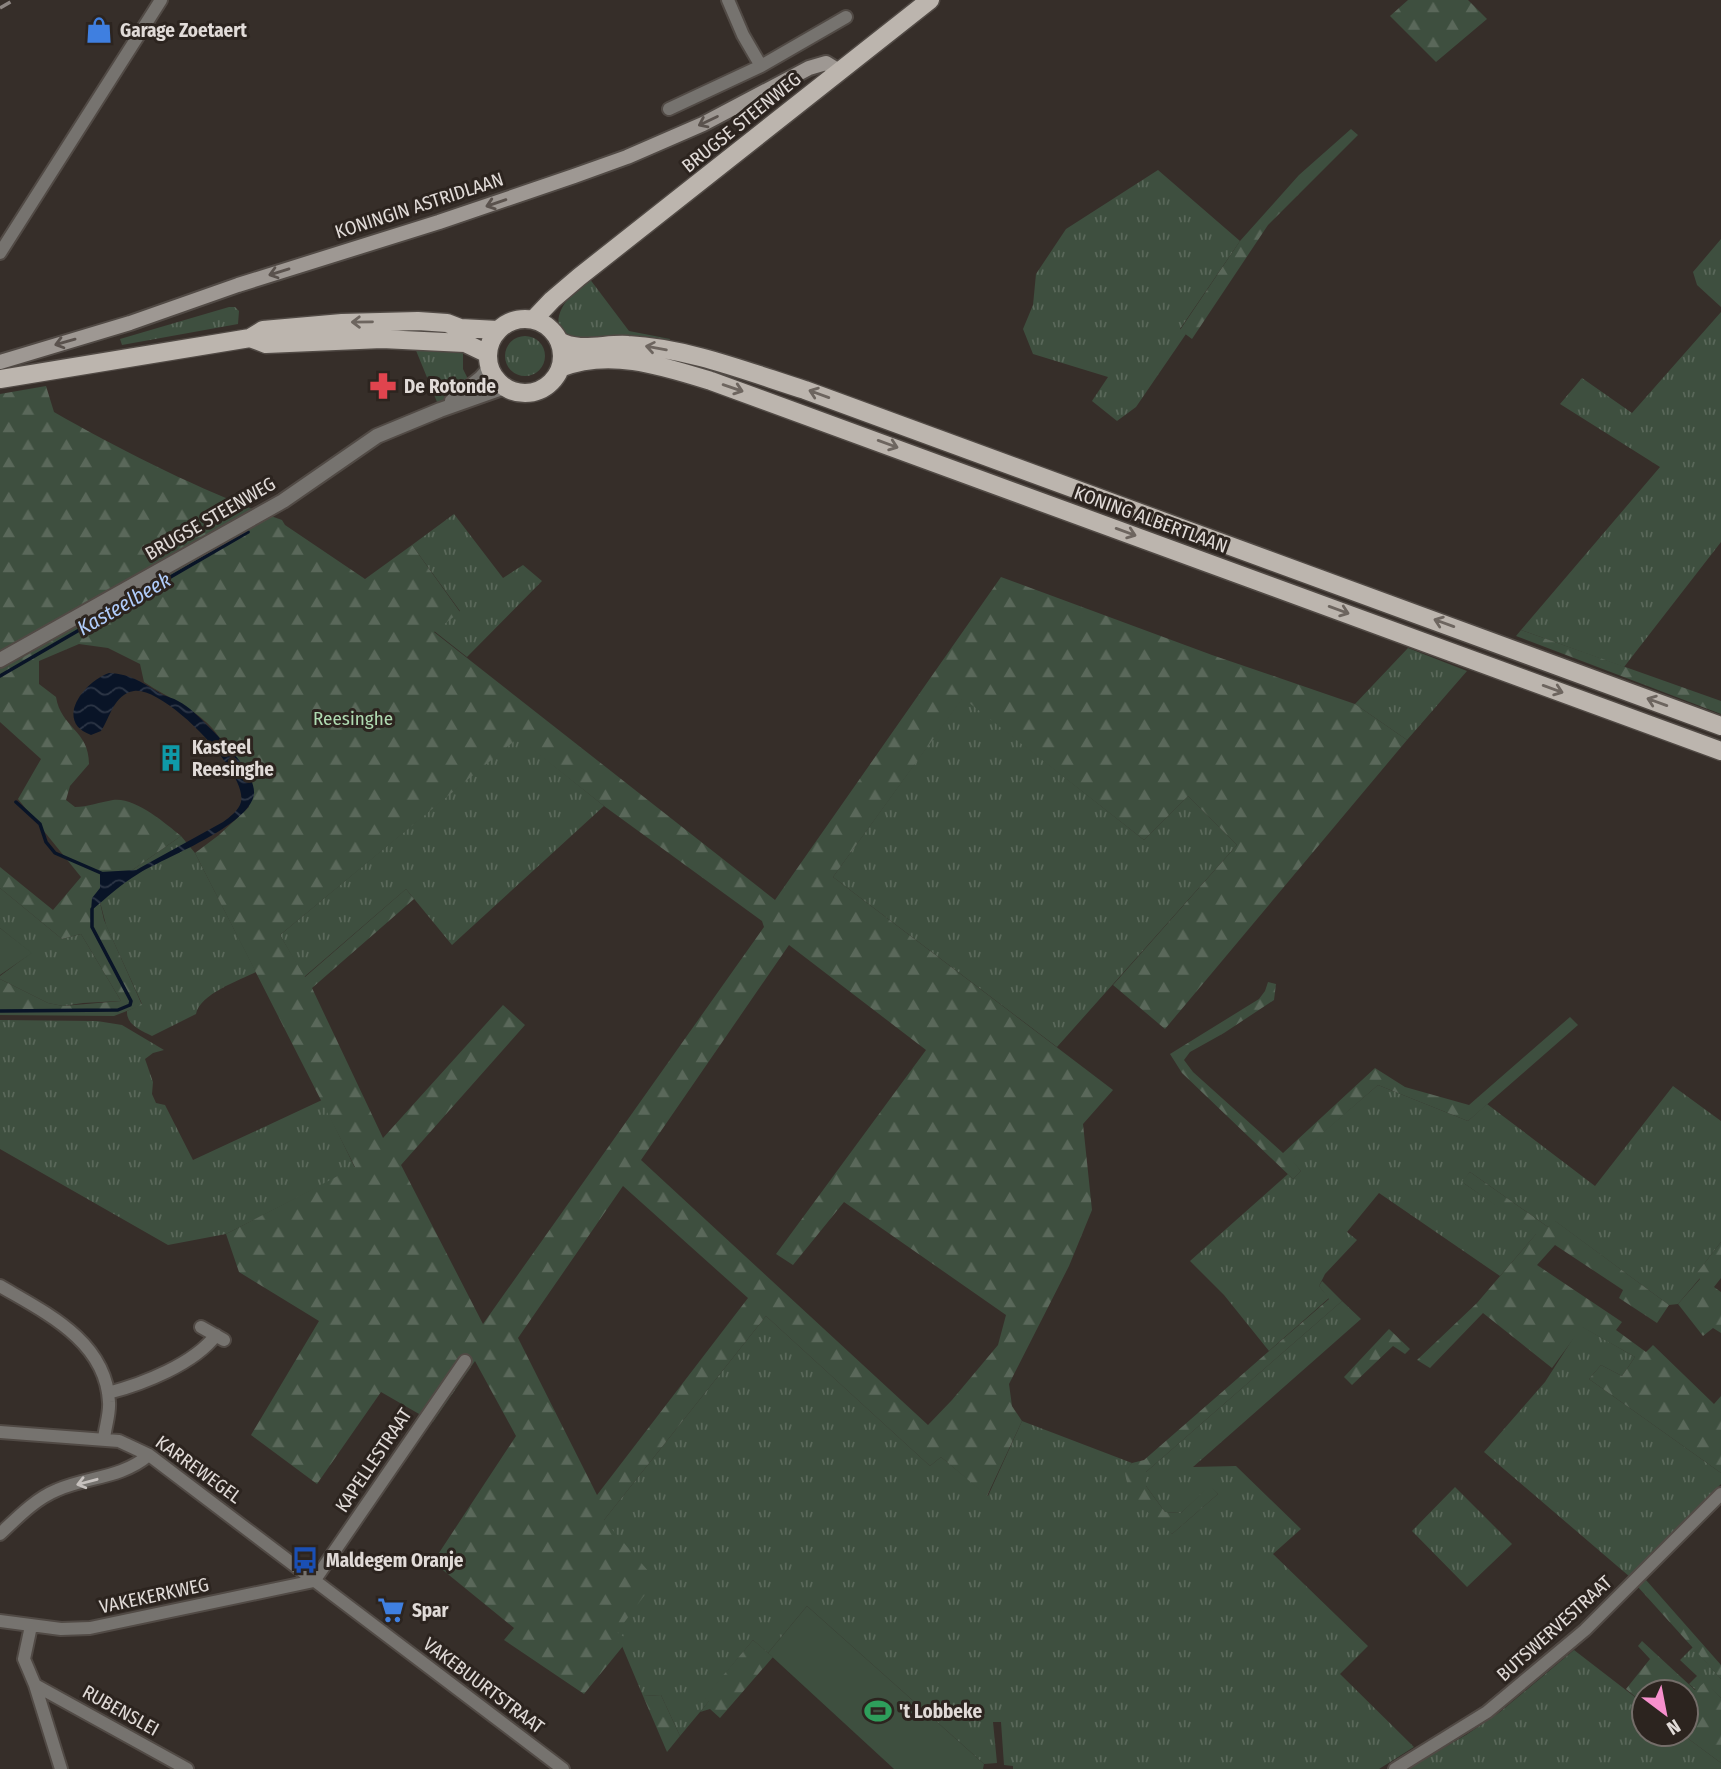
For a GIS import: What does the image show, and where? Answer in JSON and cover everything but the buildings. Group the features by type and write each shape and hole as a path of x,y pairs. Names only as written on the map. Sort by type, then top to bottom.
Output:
{"main road":[{"name":"BRUGSE STEENWEG","path":"533,320 579,277 930,0"},
{"name":"KONINGIN ASTRIDLAAN","path":"0,362 130,323 226,289 575,176 703,124 809,68 826,63 839,71"},
{"name":"BRUGSE STEENWEG","path":"505,387 513,391 533,393 550,384 562,359 555,335 557,308 579,277"},
{"path":"0,379 250,338 263,330 342,323 418,321 447,323 460,328 498,330 516,320 533,320 555,335"},
{"name":"BRUGSE STEENWEG","path":"489,361 489,346 498,330"},
{"name":"KONING ALBERTLAAN","path":"555,335 573,346 628,344 661,349 722,364 805,390 1721,726"},
{"path":"250,338 265,344 382,339 465,343 475,346 489,361 498,382 505,387"},
{"name":"KONING ALBERTLAAN","path":"560,368 580,362 630,360 711,381 1721,751"}],"street":[{"path":"0,253 160,0"},
{"path":"728,0 743,35 761,66"},
{"path":"669,109 761,66 846,17"},
{"name":"BRUGSE STEENWEG","path":"439,410 474,384 489,361"},
{"name":"BRUGSE STEENWEG","path":"0,660 283,501 377,436 439,410 505,387"},
{"path":"0,1286 60,1321 75,1333 88,1349 101,1370 108,1392 110,1404 104,1439"},
{"path":"108,1392 125,1389 188,1360 220,1337 201,1327"},
{"name":"KAPELLESTRAAT","path":"314,1581 464,1361"},
{"name":"KARREWEGEL","path":"0,1432 104,1439 127,1444 149,1455 314,1581"},
{"path":"0,1534 24,1511 56,1490 127,1471 149,1455"},
{"name":"BUTSWERVESTRAAT","path":"1395,1769 1487,1712 1585,1630 1721,1494"},
{"name":"VAKEKERKWEG","path":"0,1621 61,1629 90,1628 314,1581"},
{"name":"VAKEBUURTSTRAAT","path":"314,1581 563,1769"},
{"path":"31,1626 24,1659 35,1685 61,1769"},
{"name":"RUBENSLEI","path":"35,1685 187,1769"}],"green space":[{"path":"1408,0 1468,0 1487,19 1436,62 1390,16"},
{"path":"1351,129 1358,135 1268,225 1192,339 1180,330 1240,241 1299,175"},
{"path":"1158,170 1240,241 1180,329 1186,334 1136,407 1117,421 1092,401 1108,377 1033,354 1023,329 1033,305 1036,274 1066,229"},
{"path":"1721,239 1721,307 1697,285 1693,272"},
{"path":"589,278 629,331 670,339 668,345 581,343 562,335 559,327 561,311 570,296"},
{"path":"235,307 239,311 238,324 122,345 120,339"},
{"path":"1721,312 1721,542 1624,667 1521,630 1660,467 1560,404 1582,378 1632,413"},
{"path":"525,336 539,342 545,356 539,370 525,376 511,370 505,356 511,342"},
{"path":"415,348 463,350 463,369 468,379 448,398 437,402"},
{"name":"Reesinghe","path":"46,386 54,412 166,471 282,520 285,525 365,579 412,545 460,612 434,632 775,900 1001,577 1212,655 1355,704 1407,740 1165,1029 1113,985 1237,845 1188,796 1144,840 963,698 833,877 1113,1090 1083,1124 1092,1210 1069,1266 1009,1384 1012,1406 1022,1421 987,1496 941,1457 930,1466 766,1316 604,1520 656,1580 617,1632 628,1640 584,1694 504,1640 514,1628 433,1562 516,1436 475,1361 433,1422 381,1392 317,1484 251,1435 319,1321 239,1272 226,1234 355,1167 195,853 249,807 227,752 219,737 203,719 144,682 140,664 108,648 79,644 39,661 39,684 56,697 63,716 80,736 88,753 89,764 70,786 66,800 75,807 122,800 149,812 181,836 98,894 104,920 142,1005 114,1016 0,1015 0,979 48,1003 63,1006 121,1001 81,934 62,939 0,888 0,867 53,910 81,877 18,799 41,759 0,722 0,394","holes":["518,738 604,806 762,921 764,927 483,1324 401,1165 525,1025 503,1005 383,1138 312,988 414,899 406,889 305,977 280,935","789,945 926,1050 776,1254 793,1265 844,1202 1006,1315 998,1345 928,1425 641,1160","623,1186 748,1298 597,1495 518,1338"]},
{"path":"454,514 503,578 523,565 542,581 467,657 434,631 460,611 412,545"},
{"path":"1521,630 1721,701 1721,714 1516,636"},
{"path":"1408,648 1467,671 1407,740 1355,704"},
{"path":"963,697 1144,840 1188,796 1237,845 1057,1047 833,877"},
{"path":"518,737 604,806 452,945 406,889 304,977 280,935"},
{"path":"181,836 195,853 256,972 212,994 196,1014 152,1036 135,1027 127,1016 127,1011 142,1004 106,925 98,894"},
{"path":"0,888 62,939 81,934 121,1001 63,1006 48,1003 0,979 0,976 31,953 0,928"},
{"path":"0,928 32,953 0,975"},
{"path":"1268,982 1276,984 1274,1000 1190,1052 1184,1060 1193,1072 1283,1153 1375,1068 1405,1087 1469,1105 1570,1017 1578,1025 1468,1121 1378,1085 1292,1160 1301,1171 1293,1179 1182,1073 1170,1054 1259,999"},
{"path":"0,1020 97,1021 122,1025 164,1050 145,1059 153,1082 152,1094 156,1103 165,1105 193,1160 322,1100 355,1168 226,1234 168,1245 0,1149"},
{"path":"1378,1085 1468,1121 1487,1104 1595,1186 1673,1086 1721,1121 1721,1242 1697,1273 1700,1278 1678,1304 1669,1305 1555,1221 1548,1227 1470,1172 1463,1181 1465,1184 1537,1233 1500,1276 1379,1193 1347,1232 1357,1240 1325,1274 1319,1286 1329,1298 1269,1351 1224,1295 1190,1261 1288,1174 1293,1179 1301,1171 1291,1160"},
{"path":"1470,1172 1548,1227 1554,1220 1669,1305 1657,1323 1619,1298 1623,1290 1555,1245 1537,1265 1622,1322 1616,1330 1646,1352 1653,1345 1714,1404 1721,1396 1721,1473 1589,1379 1601,1365 1622,1376 1635,1357 1582,1327 1552,1368 1483,1313 1430,1368 1417,1360 1477,1303 1536,1234 1465,1184 1462,1181"},
{"path":"1721,1242 1721,1278 1714,1287 1721,1292 1721,1333 1713,1328 1703,1336 1678,1304 1700,1279 1696,1274"},
{"path":"1322,1281 1342,1301 1146,1472 1146,1486 1165,1512 1181,1513 1210,1485 1218,1494 1172,1534 1149,1514 1130,1490 1125,1471 1132,1463 1144,1460 1329,1299 1319,1286"},
{"path":"1342,1301 1361,1319 1193,1467 1236,1466 1301,1529 1273,1554 1368,1646 1340,1674 1414,1747 1379,1769 1013,1769 1013,1766 1004,1765 1001,1722 993,1722 997,1763 984,1764 807,1606 768,1653 753,1640 705,1698 710,1700 680,1736 661,1695 643,1696 622,1646 627,1640 616,1633 604,1520 766,1316 930,1466 941,1457 988,1496 1022,1421 1132,1463 1125,1472 1172,1534 1218,1494 1210,1486 1181,1513 1165,1512 1146,1486 1146,1472"},
{"path":"1581,1326 1635,1357 1622,1376 1601,1365 1589,1379 1721,1473 1721,1484 1630,1577 1484,1452 1545,1382"},
{"path":"1389,1329 1410,1349 1405,1354 1393,1346 1352,1385 1344,1377"},
{"path":"1455,1487 1512,1544 1467,1587 1412,1531"},
{"path":"1646,1580 1721,1665 1721,1679 1638,1587"},
{"name":"'t Lobbeke","path":"807,1606 984,1764 983,1769 894,1769 768,1653"},
{"path":"753,1640 773,1657 720,1718 710,1709 700,1712 709,1701 704,1698"},
{"path":"1642,1641 1682,1678 1635,1678 1650,1659 1638,1646"},
{"path":"1693,1647 1721,1679 1721,1698 1705,1683 1700,1687 1700,1678 1695,1678 1697,1676 1680,1660"},
{"path":"1574,1650 1630,1693 1630,1748 1700,1747 1721,1763 1721,1769 1406,1769 1500,1712"},
{"path":"1705,1682 1721,1698 1721,1763 1700,1747 1700,1686"},
{"path":"661,1695 680,1736 667,1752 643,1696"}],"water":[{"path":"109,673 138,680 191,710 245,768 254,794 249,806 238,818 204,840 138,874 91,911 92,898 100,888 100,872 136,870 223,822 236,811 241,802 240,788 218,752 183,716 147,693 134,691 122,697 113,707 101,731 91,735 80,729 75,721 76,702 90,685"}],"waterway":[{"name":"Kasteelbeek","path":"0,676 248,532"},
{"name":"Kasteelbeek","path":"16,802 40,824 46,842 55,853 101,873"},
{"name":"Kasteelbeek","path":"0,1011 118,1010 130,1005 131,1001 92,927 92,909"}],"railway":[{"path":"0,8 14,0"}],"place":[{"name":"Garage Zoetaert","path":"99,30"},
{"name":"De Rotonde","path":"383,386"},
{"name":"Kasteel Reesinghe","path":"171,758"},
{"name":"Maldegem Oranje","path":"305,1560"},
{"name":"Spar","path":"391,1610"},
{"name":"'t Lobbeke","path":"878,1711"}]}
